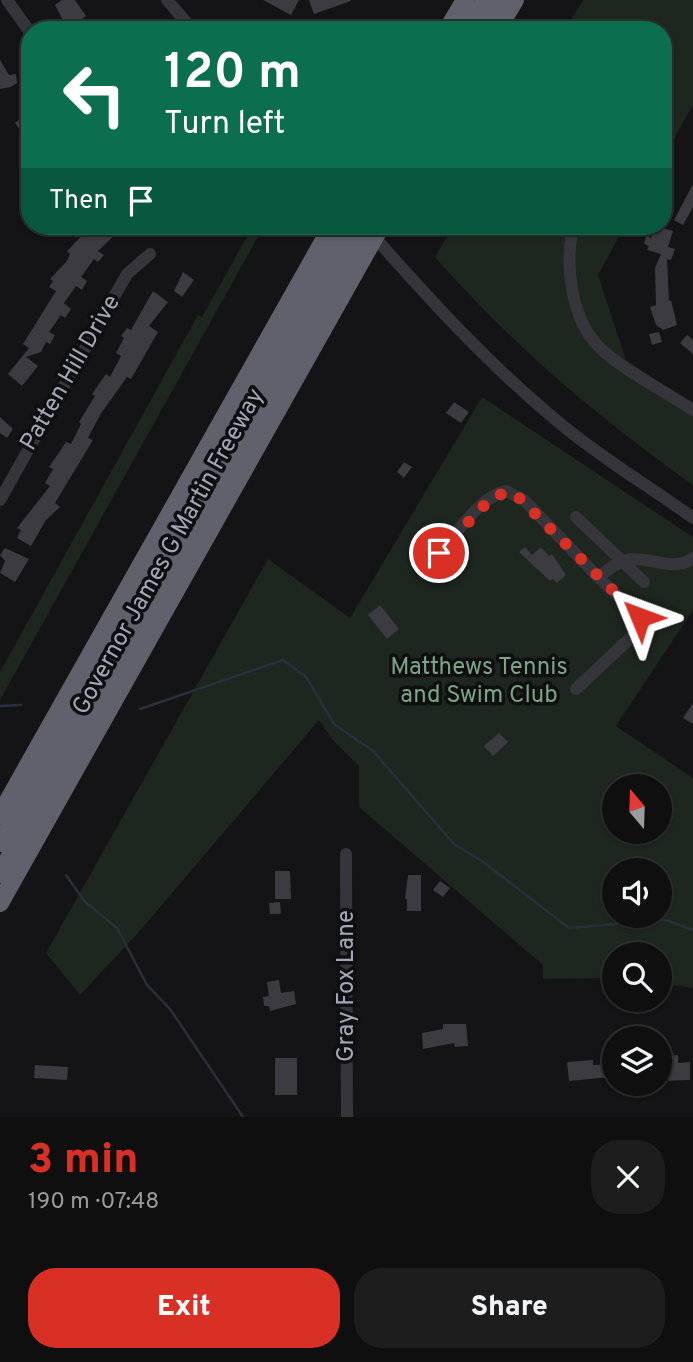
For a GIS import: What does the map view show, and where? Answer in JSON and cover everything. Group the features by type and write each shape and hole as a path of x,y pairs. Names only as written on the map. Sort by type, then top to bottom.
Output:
{"highway":[{"path":"452,21 465,0"},
{"path":"472,21 485,0"},
{"path":"486,21 499,0"},
{"path":"502,21 515,0"},
{"name":"Governor James G Martin Freeway","path":"0,815 327,235"},
{"path":"0,843 345,235"},
{"path":"0,874 359,235"},
{"path":"325,295 368,235"},
{"name":"Governor James G Martin Freeway","path":"0,903 376,235"},
{"path":"131,613 170,510"}],"street":[{"path":"7,0 22,21"},
{"path":"167,0 185,21"},
{"path":"372,235 478,351 523,393 563,426 693,518"},
{"path":"572,235 569,279 590,336 611,357 693,410"},
{"name":"Patten Hill Drive","path":"0,500 6,476 127,274 150,254"},
{"path":"439,553 493,496 513,492 640,617 640,628 576,689"},
{"path":"576,517 644,582"},
{"path":"598,577 621,562 632,559 676,565 693,558"},
{"name":"Gray Fox Lane","path":"346,854 347,1117"}],"green space":[{"path":"583,0 693,0 693,105 672,142 672,21 570,21"},
{"path":"248,235 259,235 0,700 0,672 198,315 202,317"},
{"path":"448,235 620,235 598,275 626,360 693,405 693,485 557,379 494,320 435,257"},
{"name":"Matthews Tennis and Swim Club","path":"482,397 693,537 693,610 616,726 693,778 693,988 672,985 672,942 602,942 602,978 543,979 543,965 359,807 359,766 332,739 319,720 138,933 80,995 46,953 268,559 350,618"}],"building":[{"path":"62,0 75,0 86,16 80,21 63,21 55,5"},
{"path":"263,0 299,0 291,15"},
{"path":"309,0 350,0 351,1 314,14"},
{"path":"0,60 9,75 16,74 17,83 11,87 0,89"},
{"path":"21,118 21,132 15,123"},
{"path":"693,184 693,207 683,225 674,220"},
{"path":"82,235 115,235 98,251 104,255 98,262 94,259 81,277 87,281 82,290 76,286 64,303 71,309 65,318 61,315 49,332 55,335 50,344 46,342 41,352 26,357 38,366 22,386 8,374 29,348 23,344 56,291 49,287 53,281 50,279 67,261 70,254 67,251"},
{"path":"652,235 672,235 668,247 675,249 671,260 667,259 669,301 671,300 677,325 663,330 656,325 650,307 656,305 655,268 661,254 647,250 649,246 644,244 646,236 651,238"},
{"path":"183,272 194,280 182,297 174,291"},
{"path":"153,291 168,302 149,326 158,332 131,379 127,377 100,415 88,438 93,440 55,503 60,507 46,520 31,546 17,538 21,530 17,528 50,486 45,483 53,469 49,467 66,442 71,444 81,424 79,422 95,396 92,394 106,374 110,377 121,356 116,353 124,338 121,336 127,328 131,330"},
{"path":"659,332 662,342 652,345 649,334"},
{"path":"687,335 693,340 693,354 680,343"},
{"path":"454,402 469,412 461,423 446,413"},
{"path":"0,417 13,429 7,438 0,433"},
{"path":"404,462 412,467 404,478 397,472"},
{"path":"525,547 532,555 541,547 549,556 552,554 566,575 557,583 553,579 550,581 519,552"},
{"path":"5,548 29,559 15,582 0,573 5,561 0,555"},
{"path":"380,605 399,629 387,639 368,615"},
{"path":"693,703 693,724 683,718"},
{"path":"499,733 508,742 493,756 484,746"},
{"path":"275,871 290,871 291,899 275,899"},
{"path":"408,875 421,875 421,911 407,911 405,899"},
{"path":"440,881 450,888 443,897 433,890"},
{"path":"280,902 281,914 270,914 269,903"},
{"path":"279,980 281,993 294,991 296,1004 270,1011 269,1006 264,1006 263,997 269,996 267,982"},
{"path":"443,1024 466,1024 468,1046 455,1047 454,1043 423,1049 422,1033 443,1029"},
{"path":"678,1055 678,1063 690,1062 690,1080 672,1081 672,1056"},
{"path":"275,1058 297,1058 297,1095 275,1095"},
{"path":"593,1060 593,1065 602,1064 602,1078 569,1081 567,1062"},
{"path":"35,1065 68,1067 67,1080 34,1078"}],"waterway":[{"path":"140,709 283,660 306,677 334,724 373,751 454,844 482,861 569,928 666,920 693,930"},
{"path":"0,706 21,705"},
{"path":"66,875 85,902 117,928 147,985 170,1009 243,1117"}],"route":[{"path":"439,553 483,504 500,492 513,492 640,617"}]}
